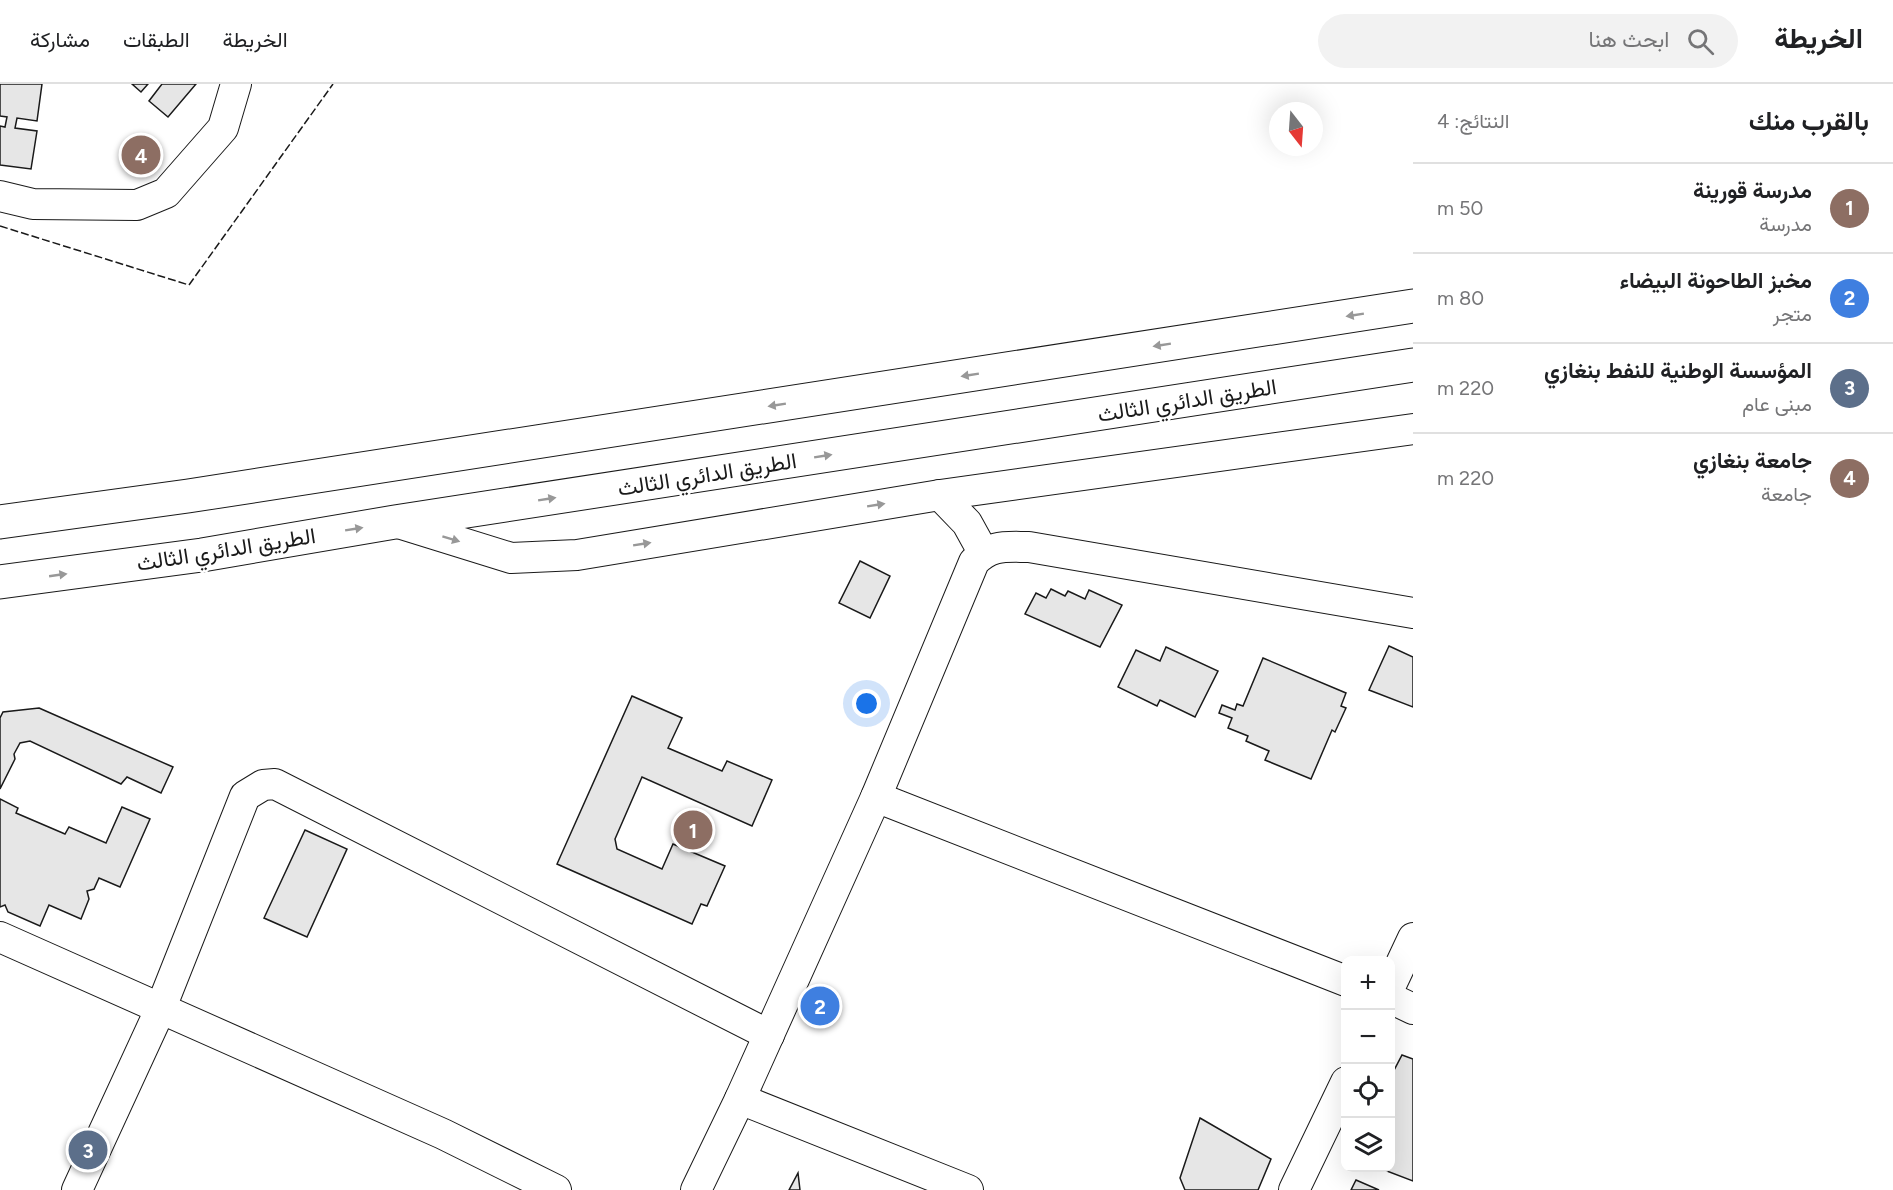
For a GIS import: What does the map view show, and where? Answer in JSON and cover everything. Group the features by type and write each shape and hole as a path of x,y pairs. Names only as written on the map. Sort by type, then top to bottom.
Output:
{"highway":[{"path":"0,522 188,496 1413,306"},
{"name":"الطريق الدائري الثالث","path":"0,582 202,555 395,522 1413,365"}],"street":[{"path":"0,195 33,204 137,205 166,193 223,128 236,84"},
{"path":"395,522 511,558 589,553 940,495 1413,429"},
{"path":"940,495 967,523 983,552"},
{"path":"696,1190 740,1100 876,797 975,562 983,552 997,548 1029,547 1413,613"},
{"path":"77,1190 160,1010 245,796 263,785 274,784 769,1035"},
{"path":"876,797 1341,979"},
{"path":"0,937 443,1134 556,1190"},
{"path":"1395,976 1413,938"},
{"path":"1395,1000 1413,1009"},
{"path":"1294,1190 1341,1092"},
{"path":"740,1100 968,1190"}],"building":[{"path":"0,84 42,84 37,121 17,118 15,128 37,131 31,169 0,165 0,126 5,127 7,117 0,116"},
{"path":"132,84 148,84 141,92"},
{"path":"162,84 196,84 168,117 149,101"},
{"path":"860,561 890,576 870,618 839,603"},
{"path":"1051,589 1065,596 1068,591 1085,599 1089,590 1122,605 1100,647 1025,614 1036,593 1046,598"},
{"path":"1389,646 1413,657 1413,707 1369,690"},
{"path":"1166,647 1218,671 1195,717 1160,700 1157,706 1118,687 1136,650 1160,661"},
{"path":"1263,658 1346,693 1341,706 1346,708 1335,732 1332,730 1311,779 1265,760 1269,751 1246,741 1248,736 1228,728 1232,718 1219,713 1222,705 1235,710 1237,704 1243,706"},
{"path":"632,696 682,718 668,748 722,771 727,761 772,780 752,826 642,777 615,839 617,849 662,869 673,844 725,866 707,906 701,904 692,924 557,864"},
{"path":"39,708 173,767 161,793 127,777 121,784 30,741 20,743 0,789 0,718 3,712"},
{"path":"0,799 18,808 16,813 65,834 69,827 106,843 122,807 150,819 120,887 99,878 94,889 87,891 89,899 81,919 49,905 40,926 8,912 5,905 0,907"},
{"path":"305,830 347,849 307,937 264,918"},
{"path":"1402,1055 1413,1059 1413,1181 1389,1172 1395,1172 1395,1068"},
{"path":"1200,1118 1271,1159 1258,1190 1185,1190 1180,1178"},
{"path":"798,1173 800,1190 789,1190"},
{"path":"1356,1180 1379,1190 1351,1190"}],"fence":[{"path":"0,226 189,285 333,84"}],"place":[{"name":"جامعة بنغازي","path":"141,155"},
{"name":"مدرسة قورينة","path":"693,830"},
{"name":"مخبز الطاحونة البيضاء","path":"820,1006"},
{"name":"المؤسسة الوطنية للنفط بنغازي","path":"88,1150"}]}
